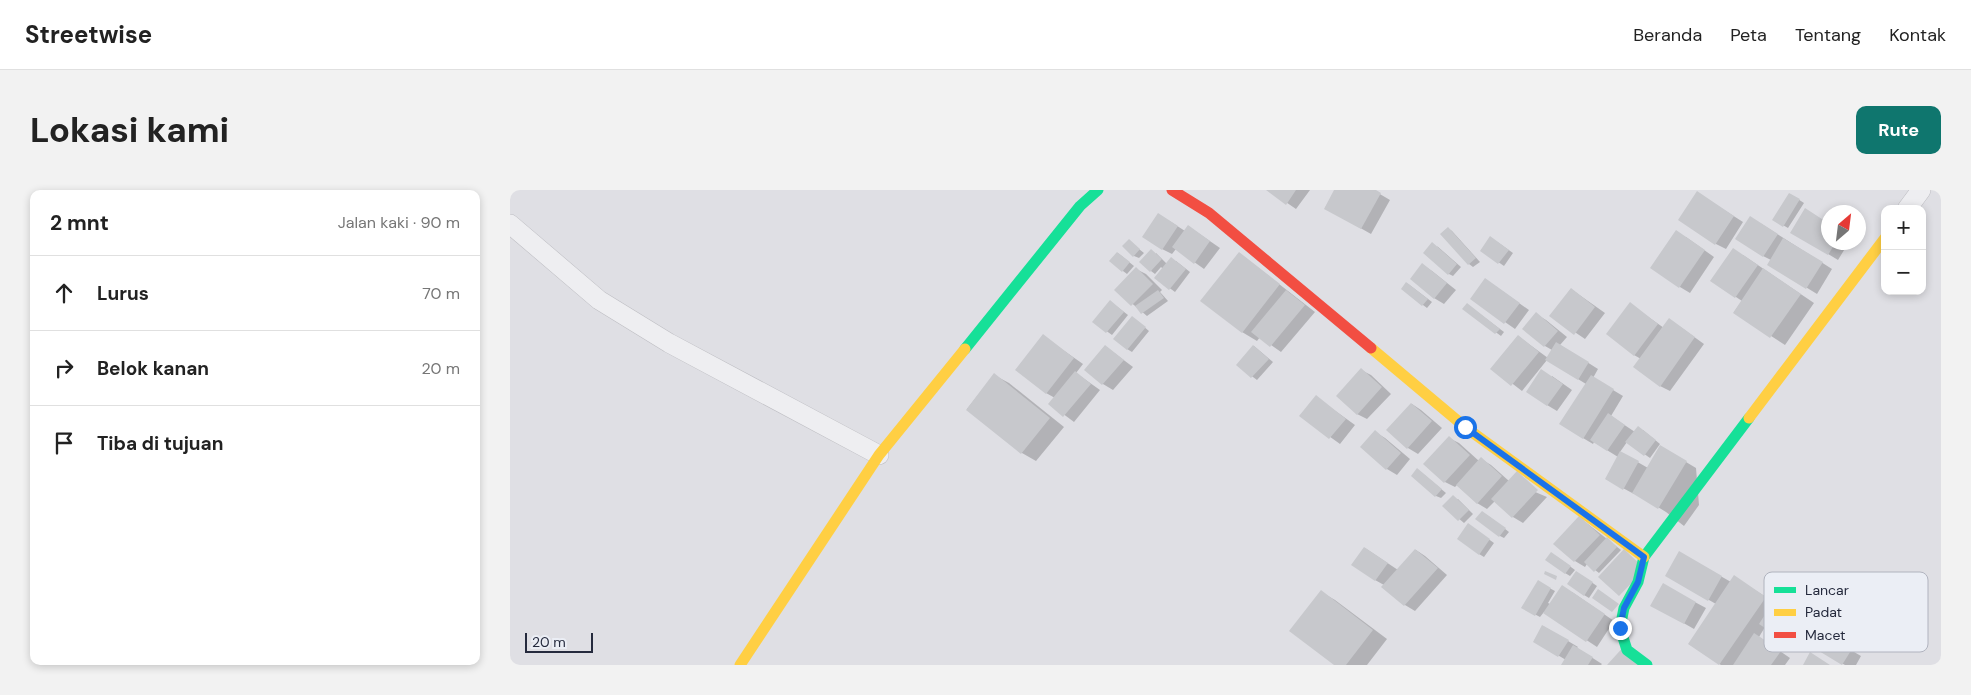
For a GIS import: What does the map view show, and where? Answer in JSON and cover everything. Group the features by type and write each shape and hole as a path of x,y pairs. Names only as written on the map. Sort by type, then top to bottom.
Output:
{"street":[{"path":"740,665 879,455 1080,206 1098,190"},
{"path":"1172,190 1209,213 1465,427 1644,557"},
{"path":"1910,205 1921,190"},
{"path":"510,224 599,300 669,343 879,455"},
{"path":"1647,665 1627,650 1620,628 1624,608 1638,582 1644,557 1881,243"}],"building":[{"path":"1266,190 1296,190 1286,205"},
{"path":"1334,190 1376,190 1381,193 1361,229 1324,209"},
{"path":"1697,191 1734,216 1715,245 1678,220"},
{"path":"1789,193 1800,199 1783,227 1772,220"},
{"path":"1805,208 1821,218 1821,250 1831,250 1828,255 1790,233"},
{"path":"1158,213 1178,226 1162,250 1142,237"},
{"path":"1750,216 1778,234 1763,257 1735,239"},
{"path":"1188,225 1210,241 1194,264 1172,247"},
{"path":"1448,227 1476,258 1468,265 1440,234"},
{"path":"1676,230 1705,250 1679,288 1650,268"},
{"path":"1490,236 1509,250 1498,264 1480,251"},
{"path":"1783,238 1823,262 1806,289 1767,265"},
{"path":"1129,239 1140,249 1133,257 1122,246"},
{"path":"1432,242 1457,264 1448,275 1423,253"},
{"path":"1733,248 1758,265 1735,298 1710,281"},
{"path":"1151,249 1162,259 1150,272 1139,262"},
{"path":"1117,252 1130,262 1122,272 1109,261"},
{"path":"1239,252 1280,284 1242,333 1200,301"},
{"path":"1171,257 1186,269 1169,290 1154,278"},
{"path":"1422,263 1447,283 1434,299 1410,279"},
{"path":"1136,267 1153,284 1131,306 1114,290"},
{"path":"1763,268 1801,294 1770,338 1733,313"},
{"path":"1485,278 1520,303 1504,324 1470,299"},
{"path":"1406,282 1428,299 1422,306 1401,289"},
{"path":"1571,288 1595,307 1574,335 1549,316"},
{"path":"1158,290 1164,298 1141,314 1135,306"},
{"path":"1286,290 1305,305 1270,347 1251,332"},
{"path":"1110,300 1124,312 1106,333 1092,322"},
{"path":"1630,302 1658,324 1634,356 1606,334"},
{"path":"1467,303 1500,329 1495,334 1462,309"},
{"path":"1536,312 1558,331 1544,347 1522,329"},
{"path":"1132,316 1146,327 1127,350 1113,339"},
{"path":"1669,318 1695,337 1660,387 1633,367"},
{"path":"1043,334 1074,358 1046,394 1015,370"},
{"path":"1518,335 1539,352 1511,386 1490,369"},
{"path":"1556,342 1589,362 1578,380 1545,360"},
{"path":"1105,345 1124,360 1102,385 1084,370"},
{"path":"1253,345 1269,359 1251,378 1236,365"},
{"path":"1361,368 1382,387 1357,415 1336,396"},
{"path":"1541,369 1563,384 1547,406 1526,392"},
{"path":"1075,371 1091,384 1063,417 1048,404"},
{"path":"994,373 1050,418 1021,454 966,410"},
{"path":"1591,375 1614,389 1583,439 1559,424"},
{"path":"1316,395 1346,419 1329,439 1299,416"},
{"path":"1411,403 1432,421 1407,449 1386,430"},
{"path":"1608,413 1625,425 1607,451 1590,440"},
{"path":"1638,426 1656,440 1644,456 1625,442"},
{"path":"1375,430 1401,453 1386,470 1360,447"},
{"path":"1449,436 1470,455 1444,483 1423,464"},
{"path":"1660,445 1687,461 1658,509 1632,493"},
{"path":"1620,451 1639,461 1623,490 1605,479"},
{"path":"1481,457 1502,476 1477,504 1456,485"},
{"path":"1417,468 1442,489 1435,497 1411,476"},
{"path":"1517,471 1538,490 1512,518 1491,499"},
{"path":"1453,495 1469,510 1458,521 1442,506"},
{"path":"1482,511 1506,528 1499,537 1475,519"},
{"path":"1579,516 1600,535 1574,562 1553,544"},
{"path":"1468,523 1490,539 1479,555 1457,539"},
{"path":"1607,537 1617,547 1594,572 1584,562"},
{"path":"1364,547 1388,563 1375,581 1351,565"},
{"path":"1415,549 1438,568 1404,606 1381,587"},
{"path":"1624,549 1645,569 1619,596 1598,577"},
{"path":"1679,551 1722,576 1708,601 1665,576"},
{"path":"1551,552 1571,566 1565,574 1545,560"},
{"path":"1545,571 1557,576 1556,580 1544,574"},
{"path":"1576,571 1593,582 1584,596 1567,584"},
{"path":"1734,575 1764,596 1764,600 1719,665 1688,644"},
{"path":"1538,580 1551,588 1535,616 1521,608"},
{"path":"1663,583 1696,602 1684,624 1650,606"},
{"path":"1562,585 1605,614 1586,642 1543,613"},
{"path":"1598,589 1619,604 1612,612 1592,598"},
{"path":"1321,590 1373,630 1346,665 1334,665 1289,631"},
{"path":"1764,616 1764,627 1759,624"},
{"path":"1542,625 1569,640 1558,657 1533,642"},
{"path":"1754,633 1764,640 1764,652 1780,652 1771,665 1733,665"},
{"path":"1626,644 1646,665 1607,665"},
{"path":"1573,645 1593,657 1588,665 1561,665"},
{"path":"1810,652 1830,665 1803,665"},
{"path":"1821,652 1850,652 1842,665"}],"traffic: fast":[{"path":"965,349 1080,206 1098,190"},
{"path":"1647,665 1627,650 1620,628 1624,608 1638,582 1644,557 1749,418"}],"traffic: slow":[{"path":"1749,418 1881,243"},
{"path":"1371,348 1465,427 1644,557"},
{"path":"740,665 879,455 965,349"}],"traffic: jam":[{"path":"1172,190 1209,213 1371,348"}],"route":[{"path":"1465,427 1644,557 1638,582 1624,608 1620,628"}]}
